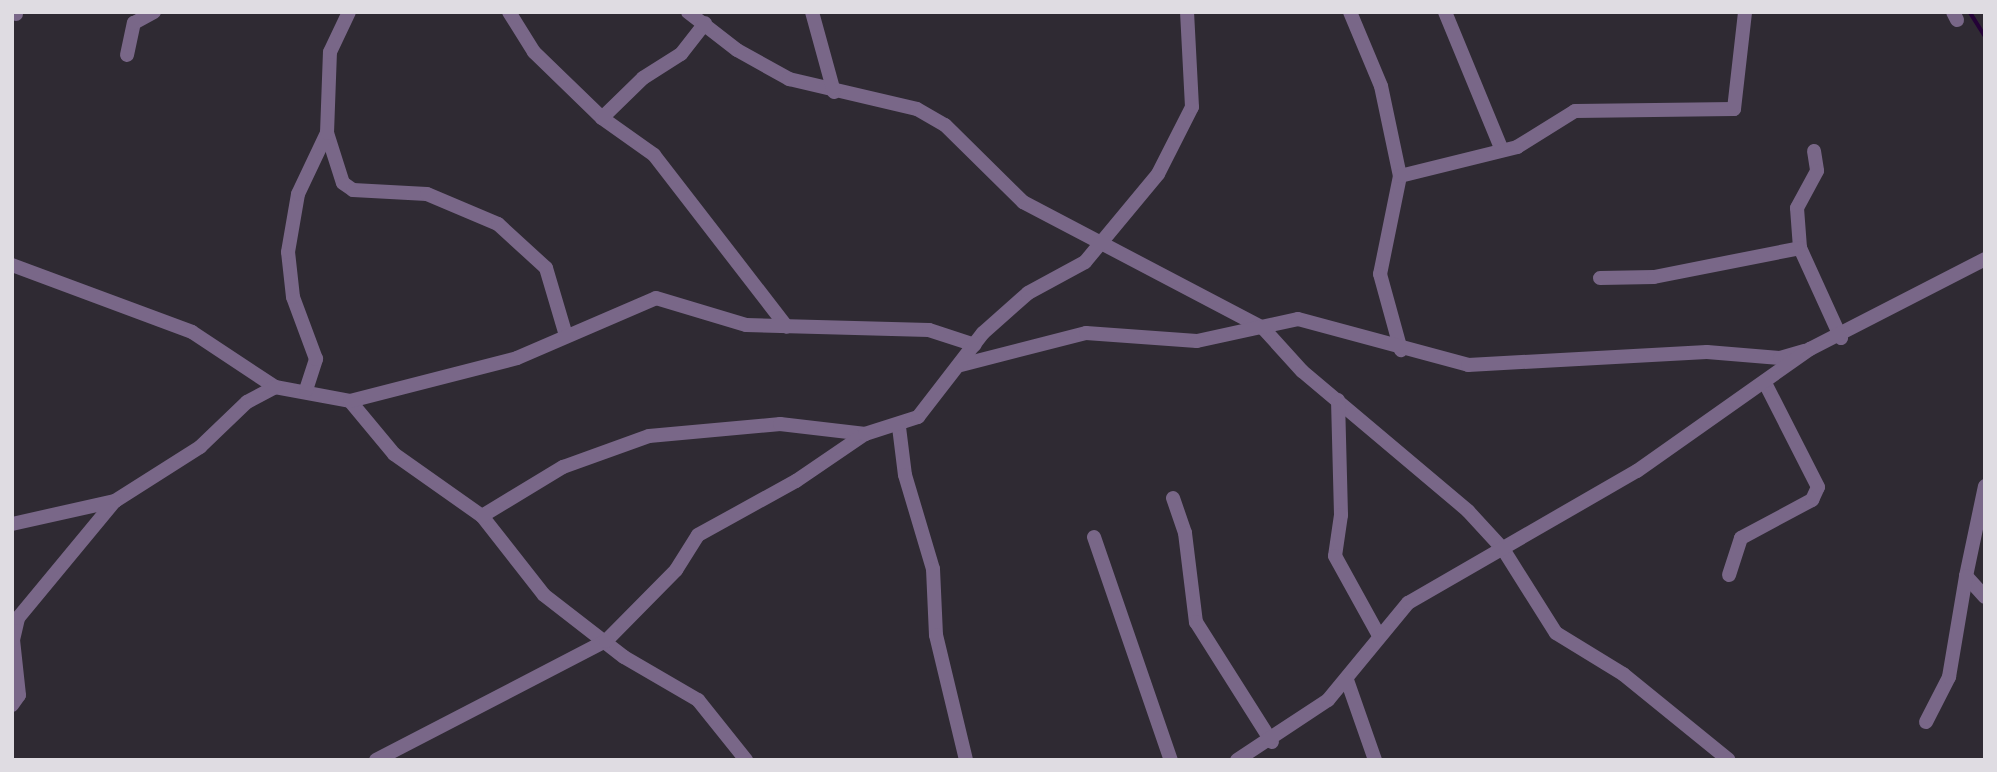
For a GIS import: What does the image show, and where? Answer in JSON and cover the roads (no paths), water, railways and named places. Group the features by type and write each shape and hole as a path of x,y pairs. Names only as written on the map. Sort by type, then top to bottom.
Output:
{"street":[{"path":"127,55 134,23 154,12"},
{"path":"348,12 330,52 327,133 343,183 353,190 427,194 498,224 546,268 565,332"},
{"path":"509,12 534,52 602,118 654,155 787,327"},
{"path":"688,12 768,69 834,92 917,109 945,125 1023,202 1102,247 1263,328 1338,400 1468,511 1503,549 1556,633 1623,674 1729,760"},
{"path":"812,12 834,92"},
{"path":"482,516 563,467 649,436 780,424 865,433 899,427 918,417 1012,303 1071,272 1102,247 1114,222 1158,174 1192,107 1187,12"},
{"path":"1350,12 1381,86 1400,176 1380,274 1401,350"},
{"path":"1445,12 1502,150"},
{"path":"1400,176 1502,150 1575,111 1734,109 1745,12"},
{"path":"602,118 643,78 681,54 705,23"},
{"path":"306,390 316,359 293,298 288,252 298,194 327,133"},
{"path":"1814,151 1817,171 1797,208 1800,248 1841,338"},
{"path":"1970,264 1985,247"},
{"path":"1600,278 1654,277 1800,248"},
{"path":"961,365 1086,333 1197,341 1298,319 1401,350 1468,365 1707,352 1780,358 1841,338 1970,264 1985,259"},
{"path":"12,265 192,332 275,387 306,390 350,401 517,358 565,332 656,298 746,325 929,330 975,345"},
{"path":"1237,760 1272,742 1347,680 1378,634 1408,603 1503,549 1766,385 1810,349"},
{"path":"1729,575 1741,538 1812,500 1818,487 1766,385"},
{"path":"12,705 19,695 13,640 18,618 115,501 200,447 247,402 275,387"},
{"path":"1338,400 1341,515 1335,556 1378,634"},
{"path":"350,401 394,454 482,516 544,595 606,641 698,700 746,760"},
{"path":"899,427 905,475 933,569 936,635 965,760"},
{"path":"376,760 606,641 676,570 698,535 796,481 865,433"},
{"path":"1926,722 1949,677 1985,486"},
{"path":"1173,498 1185,533 1196,622 1272,742"},
{"path":"12,524 115,501"},
{"path":"1094,537 1171,760"},
{"path":"1966,576 1985,597"},
{"path":"1347,680 1375,760"}],"waterway":[{"path":"1970,12 1985,36"}]}
